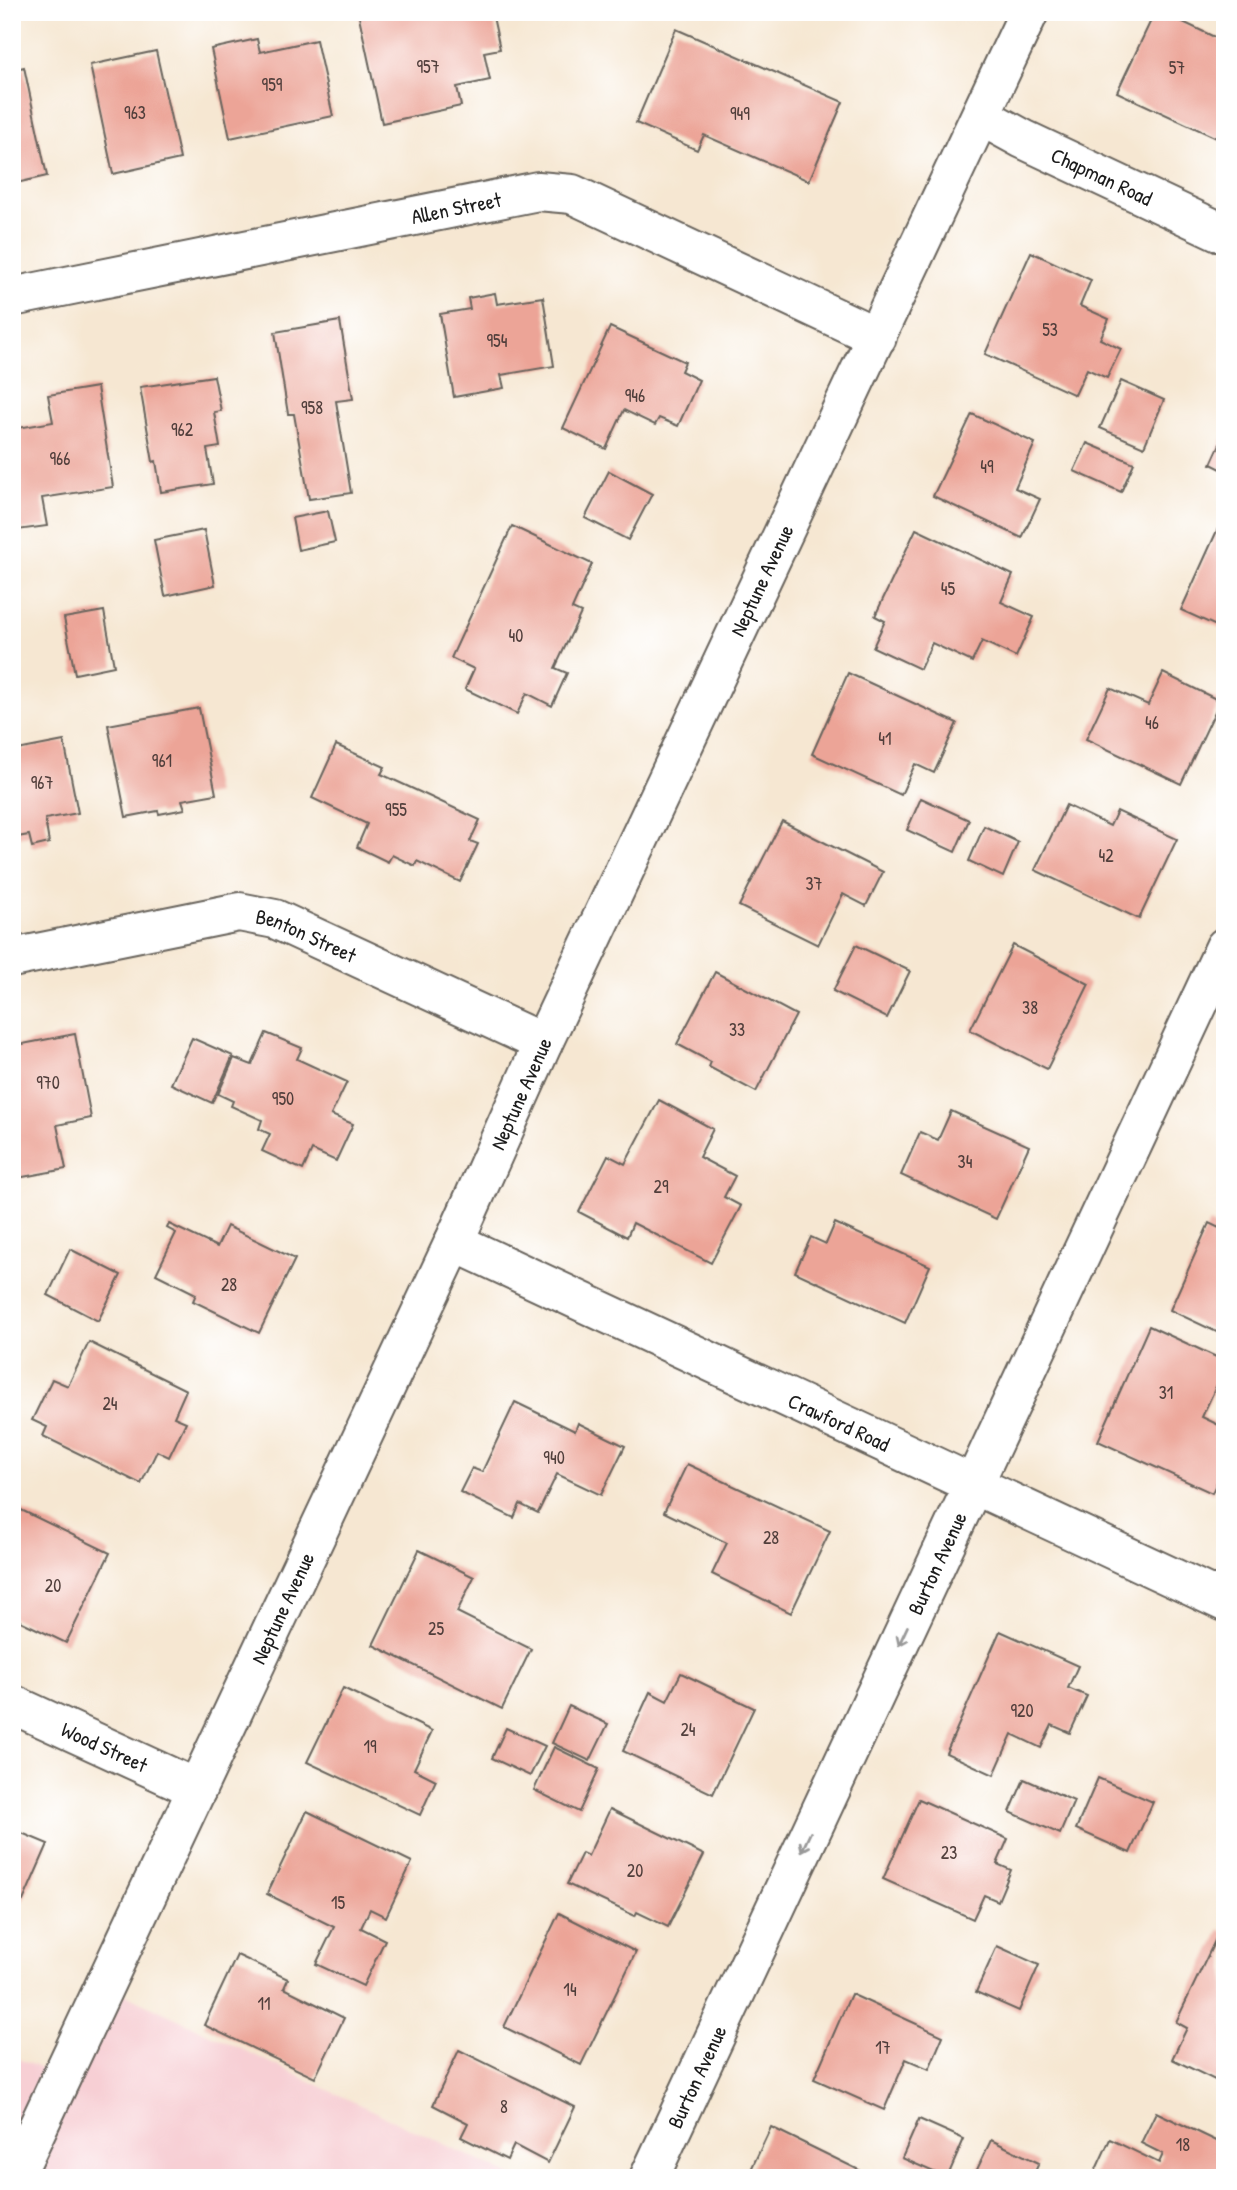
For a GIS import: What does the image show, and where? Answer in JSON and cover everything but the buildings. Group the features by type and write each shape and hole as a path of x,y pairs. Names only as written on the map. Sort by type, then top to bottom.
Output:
{"street":[{"name":"Neptune Avenue","path":"14,2178 454,1242 543,1043 1029,12"},
{"name":"Chapman Road","path":"981,116 1023,139 1225,234"},
{"name":"Allen Street","path":"12,297 538,191 572,194 877,337"},
{"name":"Benton Street","path":"12,958 239,912 275,919 543,1043"},
{"name":"Burton Avenue","path":"649,2178 1225,947"},
{"name":"Crawford Road","path":"454,1242 1225,1602"},
{"name":"Wood Street","path":"12,1704 197,1789"}],"shaded area":[{"path":"114,1989 516,2178 12,2178 12,2056 68,2081"}]}
